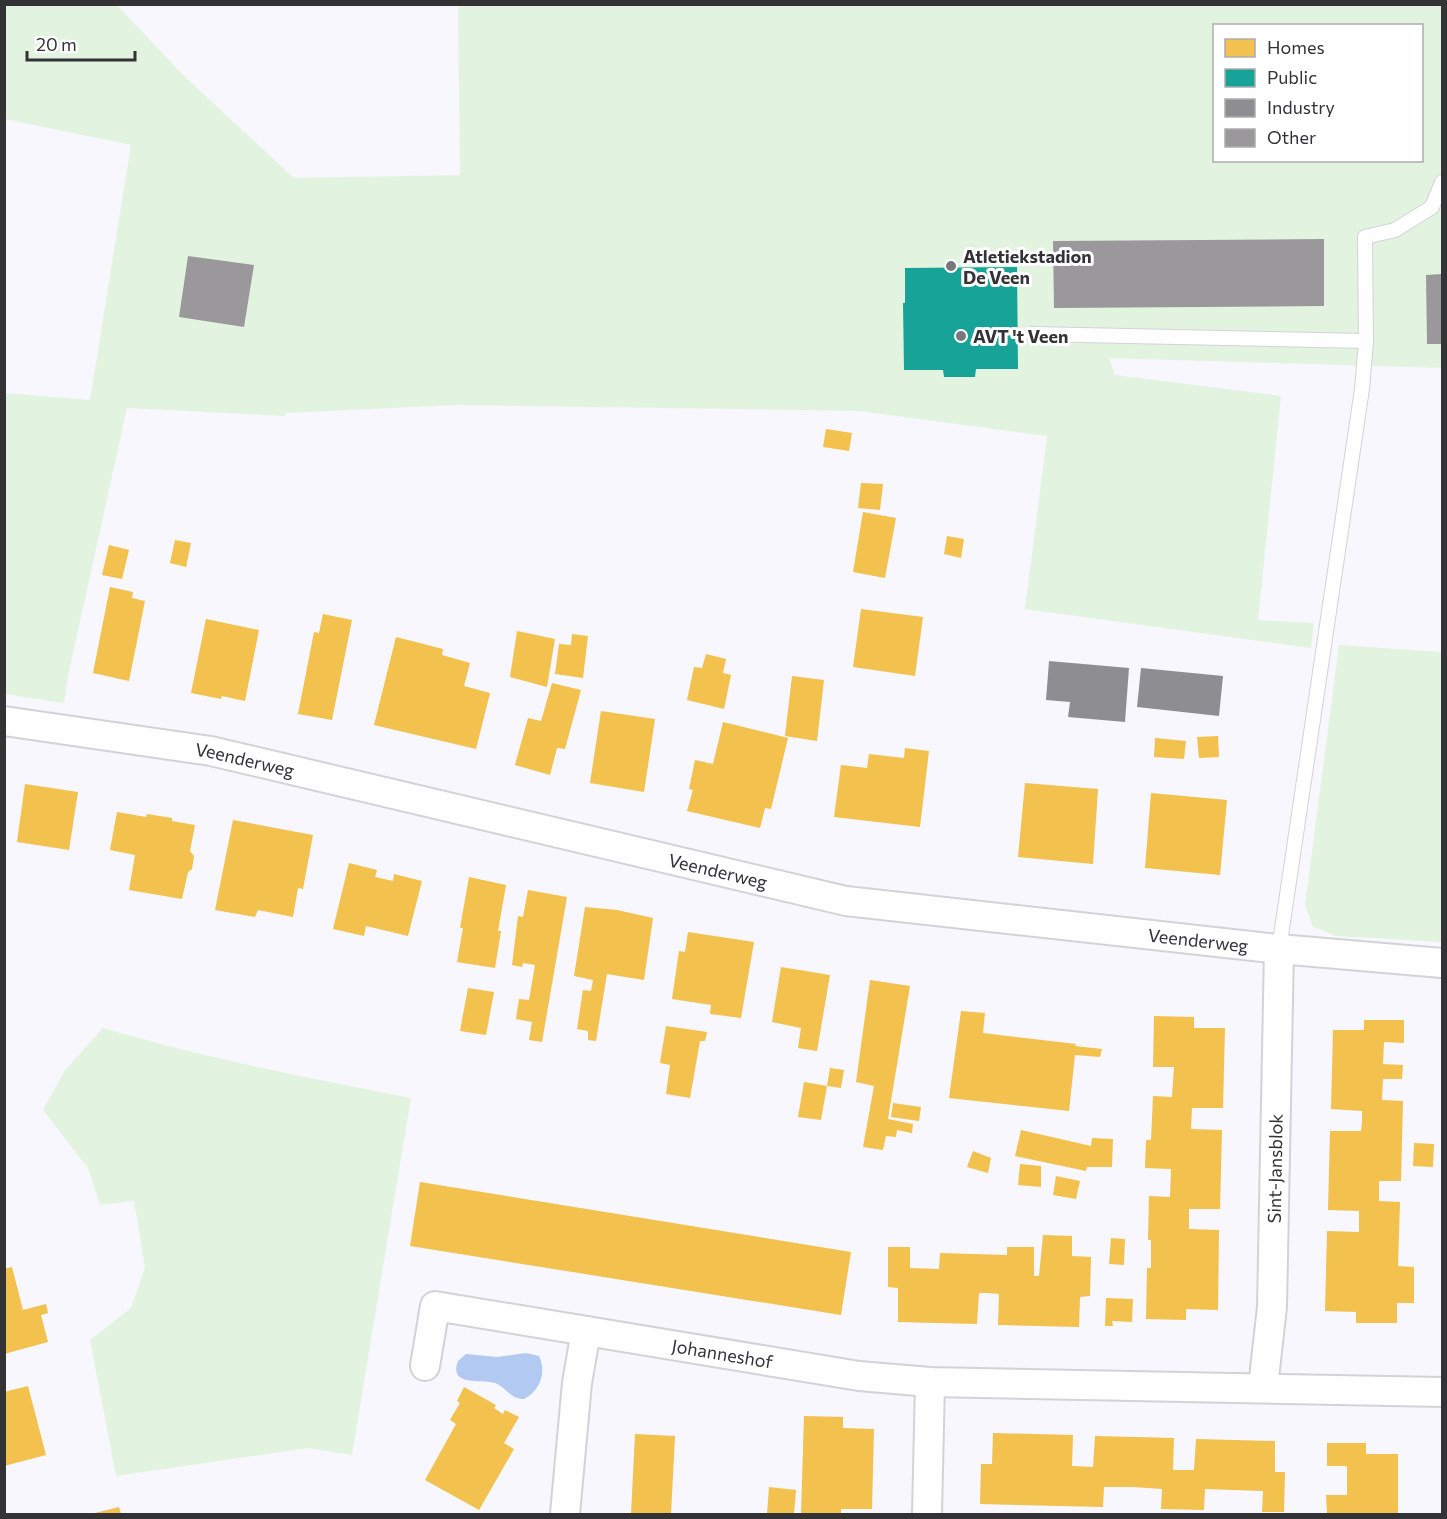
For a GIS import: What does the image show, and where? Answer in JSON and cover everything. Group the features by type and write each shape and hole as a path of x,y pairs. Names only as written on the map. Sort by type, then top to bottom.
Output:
{"street":[{"name":"Veenderweg","path":"4,721 211,751 846,901 1279,949 1443,963"},
{"name":"Sint-Jansblok","path":"1263,1387 1272,1307 1279,949"},
{"name":"Johanneshof","path":"425,1366 435,1306 859,1376 930,1382"},
{"path":"565,1515 577,1383 586,1331"},
{"path":"927,1515 930,1382 1443,1392"}],"lane":[{"path":"1279,949 1360,400 1366,342 1365,237 1395,230 1432,207 1443,182"},
{"path":"1032,334 1366,342"}],"green space":[{"name":"Atletiekstadion De Veen","path":"5,5 117,5 184,76 294,178 460,175 458,5 1442,5 1442,368 1109,358 1115,375 1281,396 1258,620 1314,623 1311,648 1025,609 1047,436 859,411 457,405 285,413 285,416 127,408 64,703 5,694 4,393 90,400 131,145 5,119"},
{"path":"1339,645 1442,652 1442,942 1336,936 1313,927 1305,905"},
{"path":"103,1028 218,1058 411,1098 352,1455 308,1448 116,1476 90,1340 131,1308 145,1268 134,1201 100,1205 88,1168 43,1110 65,1070"}],"water":[{"path":"526,1353 539,1356 542,1375 538,1386 530,1396 524,1399 515,1397 495,1383 462,1378 456,1369 458,1361 466,1354 497,1357"}],"building: Homes":[{"path":"826,429 852,433 849,451 823,447"},
{"path":"861,483 883,484 880,510 858,508"},
{"path":"863,512 896,518 885,578 853,572"},
{"path":"947,536 964,539 961,558 944,554"},
{"path":"175,540 191,543 186,567 170,563"},
{"path":"109,545 129,550 122,579 102,575"},
{"path":"110,587 133,592 132,598 145,601 129,681 93,673"},
{"path":"861,609 923,617 915,676 853,667"},
{"path":"323,614 352,620 332,720 298,714 314,632 319,633"},
{"path":"206,619 259,630 245,701 191,693"},
{"path":"517,631 555,639 547,687 510,677"},
{"path":"572,634 588,636 583,678 555,674 559,644 571,645"},
{"path":"396,637 443,649 442,655 470,663 464,686 490,693 476,749 374,725"},
{"path":"706,654 726,659 723,673 731,675 724,709 687,700 694,667 702,668"},
{"path":"792,676 824,680 817,741 785,736"},
{"path":"552,683 581,690 565,749 557,748 550,775 515,765 528,718 541,721"},
{"path":"601,711 655,719 644,792 590,783"},
{"path":"723,722 788,738 771,809 765,808 760,828 687,811 693,790 689,789 695,760 713,764"},
{"path":"1218,736 1219,757 1199,758 1197,737"},
{"path":"1155,738 1186,741 1184,759 1154,757"},
{"path":"905,748 929,751 920,827 834,817 841,765 867,768 869,754 904,758"},
{"path":"1025,783 1098,789 1093,864 1018,857"},
{"path":"25,784 78,792 69,850 17,842"},
{"path":"1151,793 1227,800 1220,875 1145,868"},
{"path":"117,812 146,817 147,814 172,818 172,821 195,825 190,851 194,856 192,869 188,872 182,899 129,890 135,855 110,850"},
{"path":"233,820 313,835 303,889 298,888 293,917 258,910 255,917 215,910"},
{"path":"349,863 377,870 375,877 393,881 394,874 422,881 408,936 366,926 364,936 333,929"},
{"path":"469,877 506,885 498,931 501,931 495,968 457,962"},
{"path":"528,890 567,897 542,1042 529,1040 532,1022 516,1019 519,999 529,1000 535,965 523,963 522,967 512,965 518,916 523,917"},
{"path":"585,907 617,910 653,918 644,980 607,974 596,1041 588,1040 588,1031 577,1029 583,990 591,991 593,980 574,976"},
{"path":"688,932 754,942 741,1018 710,1014 711,1005 672,999 679,951 685,952"},
{"path":"781,967 830,975 817,1051 798,1048 801,1028 772,1022"},
{"path":"870,980 910,986 888,1119 913,1124 912,1133 897,1130 896,1137 886,1136 883,1150 863,1147 874,1086 856,1082"},
{"path":"468,988 494,992 486,1035 460,1031"},
{"path":"961,1011 985,1013 983,1033 1102,1049 1100,1057 1075,1055 1069,1111 949,1098"},
{"path":"1154,1016 1194,1017 1194,1028 1225,1028 1223,1108 1192,1108 1191,1129 1222,1130 1220,1209 1189,1209 1189,1229 1219,1230 1218,1310 1186,1309 1186,1320 1146,1319 1147,1268 1151,1268 1151,1240 1148,1240 1149,1196 1170,1197 1171,1169 1145,1168 1146,1140 1151,1140 1153,1096 1172,1097 1174,1067 1153,1067"},
{"path":"1364,1020 1404,1020 1404,1043 1384,1042 1383,1064 1403,1065 1402,1079 1383,1079 1382,1100 1403,1101 1401,1181 1379,1181 1379,1201 1400,1202 1398,1266 1414,1267 1414,1303 1397,1303 1397,1323 1356,1323 1356,1312 1325,1311 1327,1231 1359,1232 1359,1211 1328,1210 1330,1131 1361,1131 1362,1121 1362,1111 1331,1109 1333,1030 1364,1030"},
{"path":"666,1026 707,1032 705,1041 700,1041 690,1098 666,1094 670,1065 660,1063"},
{"path":"830,1068 844,1070 841,1088 827,1086"},
{"path":"804,1082 827,1086 821,1120 798,1117"},
{"path":"893,1103 921,1107 919,1121 891,1117"},
{"path":"1021,1130 1091,1146 1092,1138 1113,1139 1112,1167 1087,1167 1086,1171 1015,1156"},
{"path":"1414,1143 1434,1144 1433,1167 1413,1166"},
{"path":"973,1151 991,1158 988,1173 967,1167"},
{"path":"1020,1164 1041,1166 1041,1187 1018,1185"},
{"path":"1056,1176 1080,1181 1076,1199 1053,1195"},
{"path":"420,1182 851,1252 841,1315 410,1246"},
{"path":"1043,1235 1072,1236 1072,1256 1091,1257 1090,1296 1080,1297 1079,1327 998,1325 999,1294 988,1293 979,1293 977,1324 898,1322 898,1288 888,1287 888,1247 910,1247 910,1268 939,1269 940,1253 1007,1255 1007,1247 1034,1247 1034,1276 1039,1276"},
{"path":"1111,1238 1125,1239 1124,1265 1109,1264"},
{"path":"12,1267 23,1310 46,1304 48,1313 41,1315 48,1342 4,1354 4,1269"},
{"path":"1106,1298 1133,1299 1132,1322 1112,1321 1113,1326 1105,1326"},
{"path":"28,1386 46,1455 4,1466 4,1392"},
{"path":"464,1387 496,1405 494,1408 503,1414 505,1410 519,1417 504,1443 514,1449 479,1510 425,1480 456,1424 450,1420 460,1403 457,1401"},
{"path":"804,1416 843,1417 843,1428 874,1429 872,1509 841,1509 841,1514 801,1514"},
{"path":"993,1433 1073,1435 1072,1466 1093,1467 1095,1436 1174,1438 1173,1470 1194,1470 1196,1439 1275,1441 1275,1472 1285,1472 1284,1512 1262,1512 1263,1491 1205,1489 1204,1510 1161,1509 1162,1489 1133,1487 1104,1487 1103,1507 980,1504 981,1464 992,1464"},
{"path":"635,1434 675,1436 671,1514 631,1514"},
{"path":"1327,1443 1366,1443 1366,1454 1398,1454 1398,1514 1327,1514 1326,1495 1347,1495 1347,1466 1327,1466"},
{"path":"769,1487 796,1490 794,1514 767,1514"},
{"path":"119,1507 121,1514 91,1514"}],"building: Public":[{"name":"AVT 't Veen","path":"1017,267 1018,369 976,369 975,377 944,377 943,370 904,370 905,268"}],"building: Industry":[{"path":"1049,661 1129,668 1125,722 1068,717 1070,702 1046,700"},
{"path":"1141,668 1223,676 1219,716 1137,707"}],"building: Other":[{"path":"1324,239 1324,306 1054,308 1053,241"},
{"path":"188,256 254,265 244,327 179,317"},
{"path":"1442,274 1442,344 1427,344 1426,275"}],"place":[{"name":"Atletiekstadion De Veen","path":"951,266"},
{"name":"AVT 't Veen","path":"961,336"}]}
